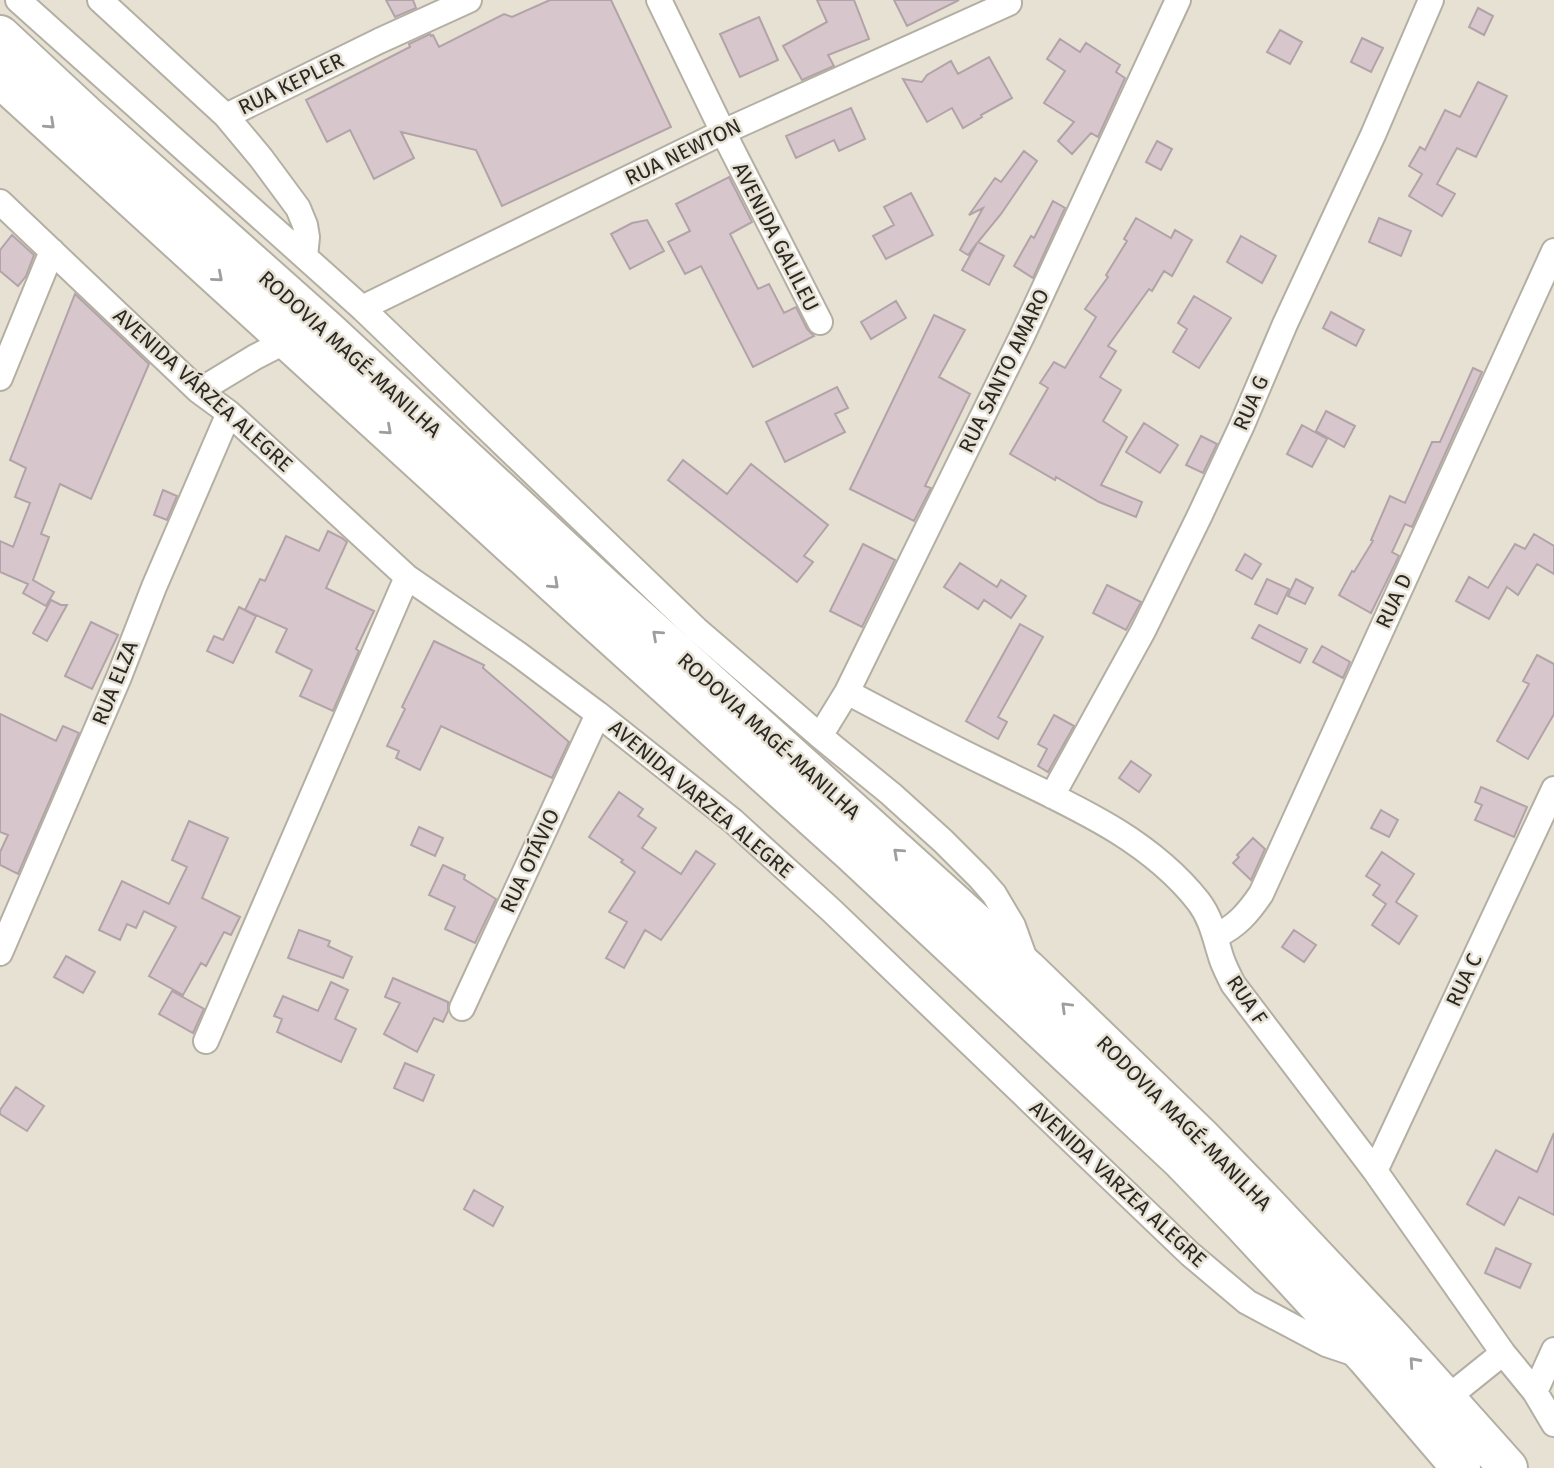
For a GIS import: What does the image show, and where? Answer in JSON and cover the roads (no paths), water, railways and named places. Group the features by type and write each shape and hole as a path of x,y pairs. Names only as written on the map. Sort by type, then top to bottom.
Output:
{"highway":[{"name":"RODOVIA MAGÉ-MANILHA","path":"0,35 327,330 606,589 1027,969 1202,1138 1266,1204 1447,1398 1508,1468"},
{"name":"RODOVIA MAGÉ-MANILHA","path":"0,78 851,852 1180,1159 1366,1357 1461,1468"}],"street":[{"path":"18,0 362,308 696,629 943,841 994,894 1013,926 1027,969"},
{"path":"100,0 226,116"},
{"name":"RUA KEPLER","path":"305,257 307,237 298,208 226,116 469,0"},
{"name":"AVENIDA GALILEU","path":"659,0 820,322"},
{"name":"RUA SANTO AMARO","path":"820,736 846,692 1022,336 1178,0"},
{"name":"RUA G","path":"1052,796 1143,631 1216,481 1373,135 1431,0"},
{"name":"RUA NEWTON","path":"362,308 723,132 1009,3"},
{"name":"AVENIDA VÁRZEA ALEGRE","path":"0,202 198,391 229,413 407,577"},
{"path":"0,379 52,251"},
{"name":"RUA D","path":"1216,936 1240,921 1261,894 1554,251"},
{"path":"198,391 288,340"},
{"name":"RUA ELZA","path":"0,953 229,413"},
{"path":"206,1041 407,577"},
{"name":"AVENIDA VARZEA ALEGRE","path":"407,577 518,654 733,821 831,910 1190,1254 1247,1302 1326,1344 1366,1357"},
{"name":"RUA F","path":"846,692 926,735 1116,829 1178,878 1208,916 1233,984 1375,1171 1503,1353 1535,1392 1554,1424"},
{"name":"RUA OTÁVIO","path":"462,1008 598,714"},
{"name":"RUA C","path":"1375,1171 1554,789"},
{"path":"1535,1392 1554,1350"},
{"path":"1447,1398 1503,1353"}]}
